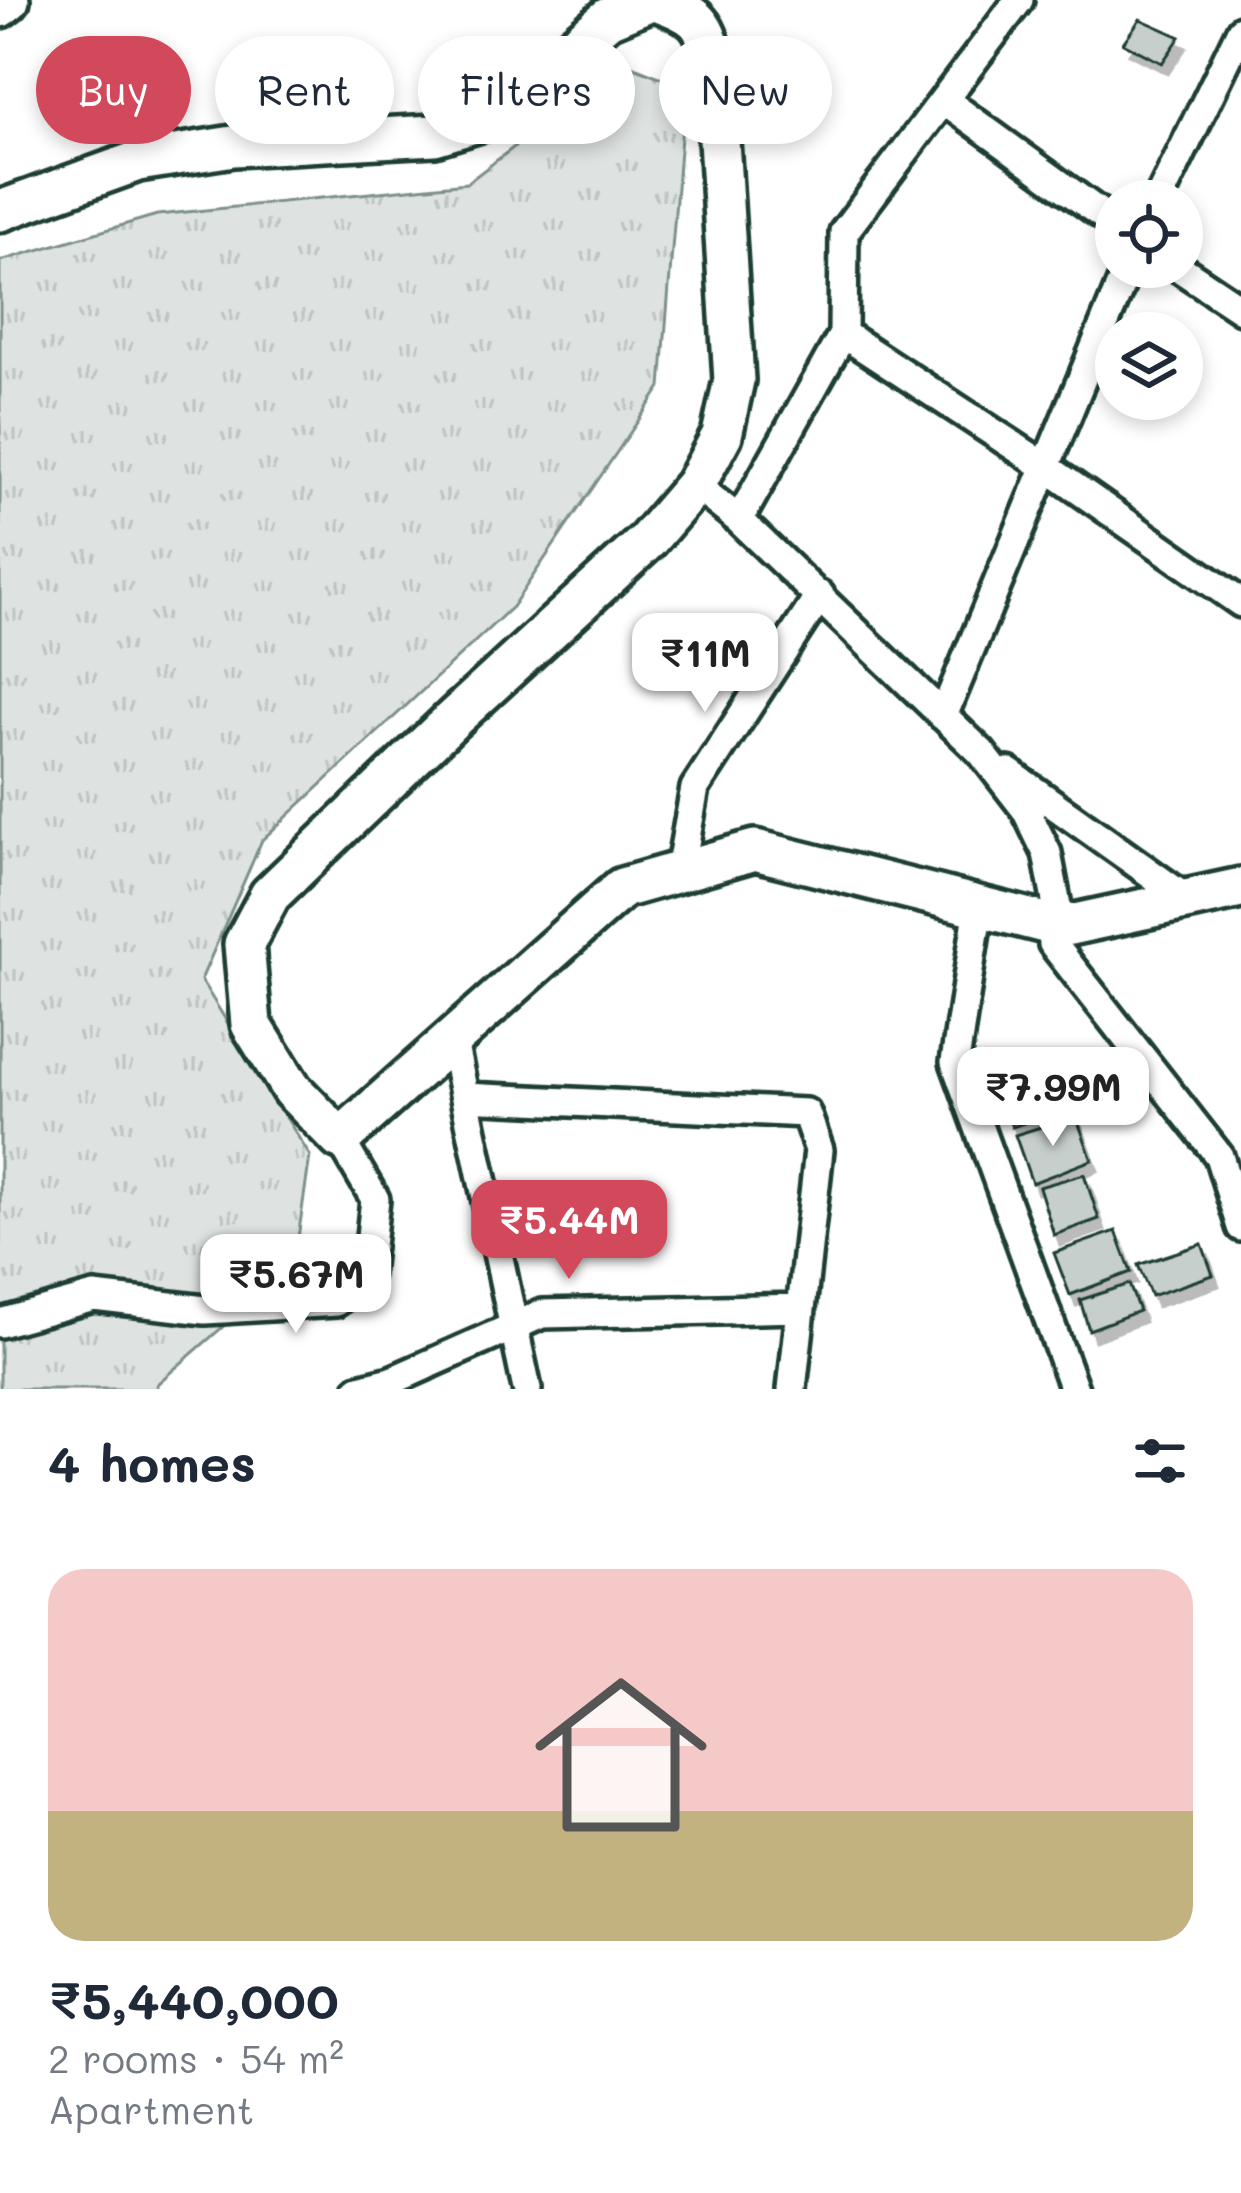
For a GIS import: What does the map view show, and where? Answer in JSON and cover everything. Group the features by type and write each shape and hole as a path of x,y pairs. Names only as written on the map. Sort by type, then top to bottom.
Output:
{"street":[{"path":"0,7 9,0"},
{"path":"0,212 138,161 233,146 434,135 487,118 608,18 654,0 684,10 705,26 714,60 734,380 722,435 695,485 647,542 270,895 244,944 251,1024 292,1090 340,1139 375,1199 367,1274 337,1302 205,1310 94,1297 0,1323"},
{"path":"739,520 843,334 844,232 1019,0"},
{"path":"1168,180 1241,30"},
{"path":"944,100 1095,210"},
{"path":"1203,284 1241,309"},
{"path":"944,716 1119,288"},
{"path":"843,334 1241,603"},
{"path":"695,485 820,595 981,752 1026,810 1047,853 1061,927 1053,944 1220,1156 1241,1227"},
{"path":"680,871 695,788 820,595"},
{"path":"981,752 1188,900"},
{"path":"340,1139 622,888 754,850 1061,927 1241,888"},
{"path":"979,906 955,1062 1074,1389"},
{"path":"453,1042 526,1389"},
{"path":"466,1097 806,1113 819,1150 792,1389"},
{"path":"359,1389 391,1382 542,1314 801,1308"}],"green space":[{"path":"635,67 659,77 659,144 680,144 661,387 512,607 262,840 201,980 310,1156 294,1265 157,1384 157,1389 0,1389 0,261 157,215 467,183 518,144 635,144"}],"building":[{"path":"1140,19 1180,37 1162,63 1123,43"},
{"path":"1067,1068 1080,1104 1012,1127 999,1092"},
{"path":"1076,1116 1092,1160 1032,1183 1015,1135"},
{"path":"1084,1174 1099,1219 1054,1235 1039,1187"},
{"path":"1116,1231 1131,1272 1070,1295 1054,1253"},
{"path":"1202,1244 1213,1275 1151,1296 1138,1265"},
{"path":"1129,1284 1139,1311 1089,1330 1080,1300"}]}
